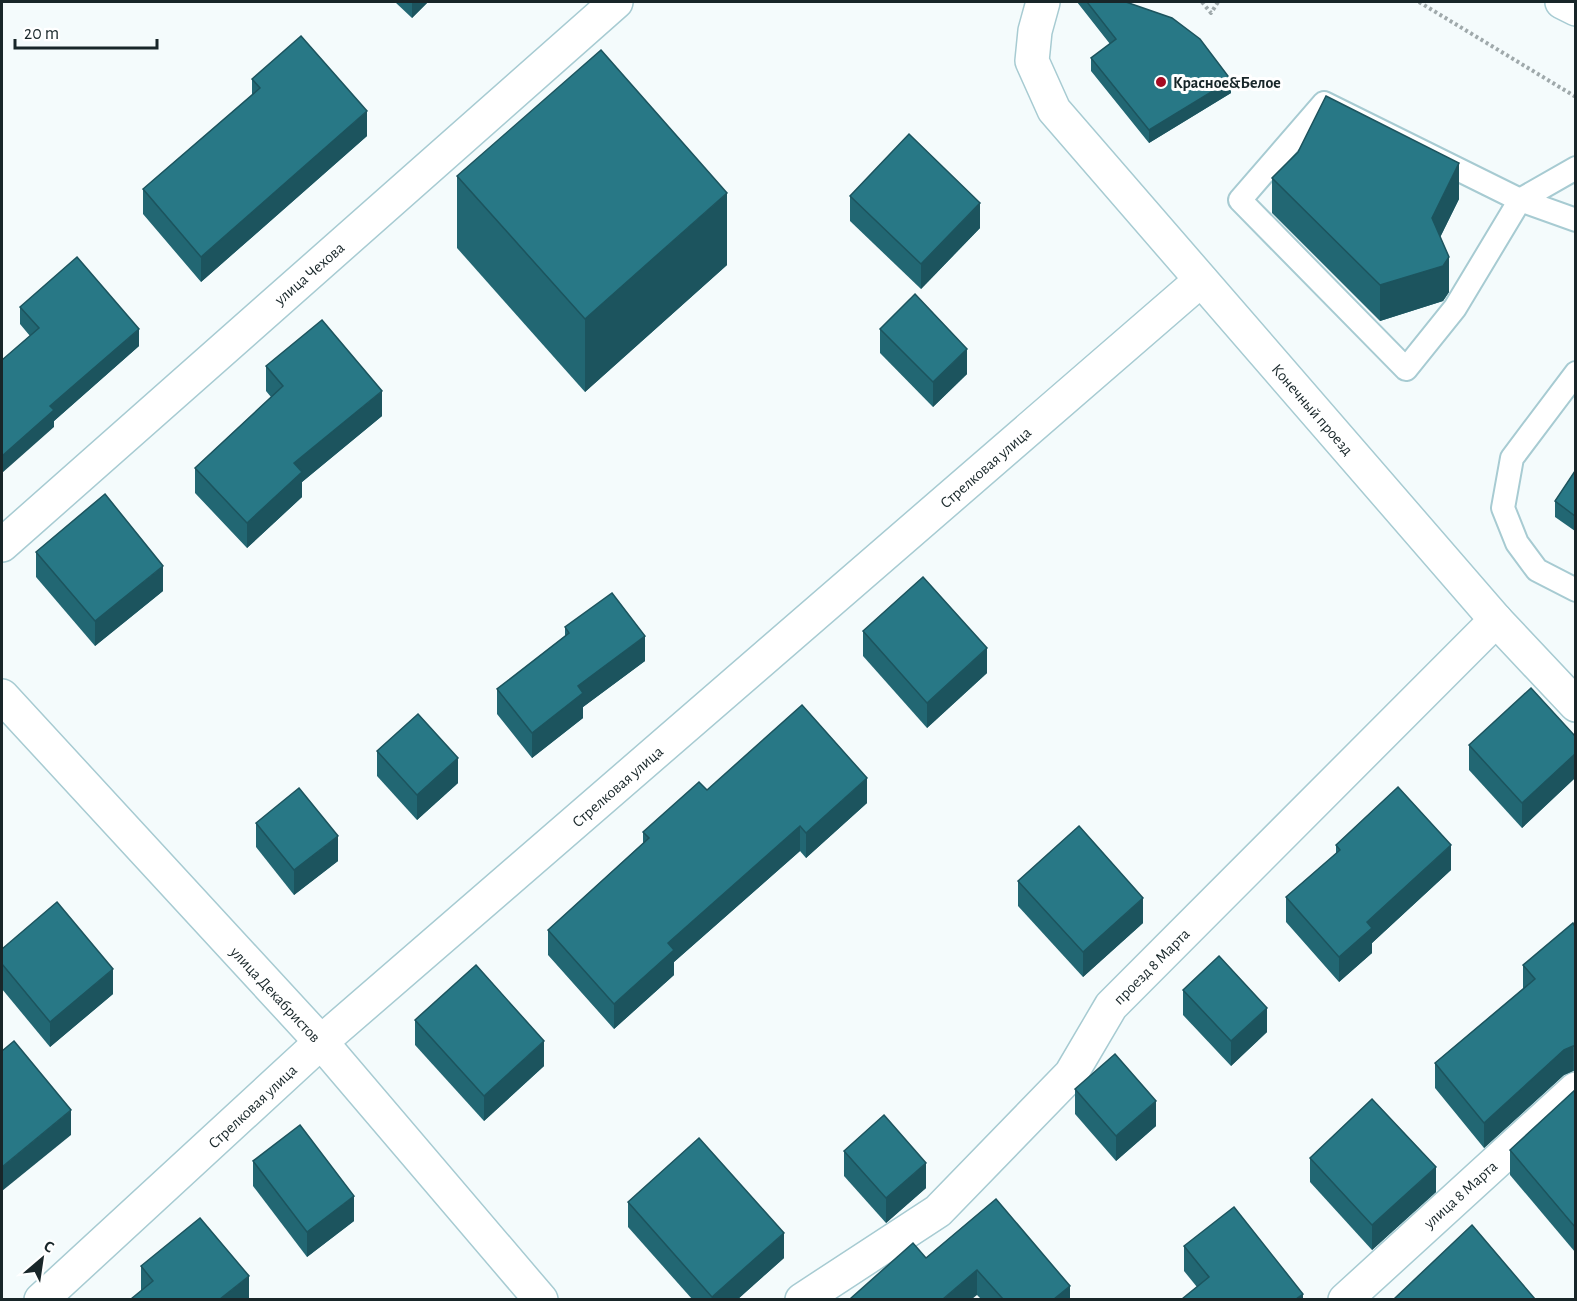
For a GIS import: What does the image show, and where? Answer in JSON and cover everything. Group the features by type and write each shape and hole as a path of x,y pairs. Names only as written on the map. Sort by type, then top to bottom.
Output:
{"street":[{"name":"улица Чехова","path":"2,544 616,2"},
{"name":"Конечный проезд","path":"1043,2 1035,32 1032,61 1054,110 1496,620 1575,705"},
{"path":"1562,2 1575,9"},
{"name":"Стрелковая улица","path":"41,1299 321,1042 1201,280"},
{"name":"проезд 8 Марта","path":"802,1299 938,1211 1071,1074 1111,1006 1496,620"},
{"name":"улица Декабристов","path":"2,696 321,1042 541,1299"},
{"name":"улица 8 Марта","path":"1345,1299 1575,1089"}],"lane":[{"path":"1575,168 1520,200 1455,308 1407,369 1240,200 1324,104 1520,200 1575,220"},
{"path":"1575,373 1512,459 1503,508 1517,543 1537,570 1575,590"}],"path":[{"path":"1202,2 1210,12 1218,2"},
{"path":"1419,2 1575,97"}],"building":[{"name":"Красное&Белое","path":"1087,2 1126,2 1172,18 1200,39 1231,80 1149,130 1091,58 1116,39"},
{"path":"301,36 367,111 201,257 143,189 260,88 252,79"},
{"path":"601,50 727,193 585,319 457,176"},
{"path":"1326,96 1459,163 1432,218 1449,257 1443,266 1380,285 1272,178 1298,152"},
{"path":"909,134 980,203 921,264 850,196"},
{"path":"77,257 139,329 50,406 54,410 2,456 2,360 39,328 20,307"},
{"path":"915,294 967,349 933,382 880,329"},
{"path":"322,320 382,391 294,463 302,472 247,523 195,468 283,386 266,366"},
{"path":"1575,471 1575,516 1555,501"},
{"path":"105,494 163,566 95,621 36,552"},
{"path":"923,577 987,648 927,703 863,631"},
{"path":"612,593 645,636 578,686 583,693 532,733 497,689 569,633 565,627"},
{"path":"1531,688 1575,736 1575,754 1522,803 1469,745"},
{"path":"802,705 867,778 806,833 800,826 668,943 674,950 614,1004 548,930 649,838 643,832 699,782 707,790"},
{"path":"418,714 458,758 417,795 377,751"},
{"path":"1398,787 1451,845 1367,922 1372,928 1339,957 1286,897 1340,850 1336,845"},
{"path":"299,788 338,836 294,870 256,823"},
{"path":"1079,826 1143,898 1083,952 1018,881"},
{"path":"57,902 113,969 50,1022 2,964 2,949"},
{"path":"1573,923 1575,927 1575,1046 1564,1050 1484,1123 1435,1063 1535,979 1523,965"},
{"path":"1219,956 1267,1008 1231,1041 1183,990"},
{"path":"476,965 544,1041 484,1096 415,1020"},
{"path":"14,1041 71,1110 2,1167 2,1051"},
{"path":"1115,1054 1156,1101 1116,1136 1075,1089"},
{"path":"1575,1090 1575,1227 1510,1150"},
{"path":"1372,1099 1436,1167 1372,1225 1310,1158"},
{"path":"884,1115 926,1163 886,1198 844,1151"},
{"path":"300,1125 354,1196 307,1232 253,1161"},
{"path":"699,1138 784,1233 712,1297 628,1202"},
{"path":"996,1199 1070,1286 1054,1299 1003,1299 977,1270 943,1299 850,1299 913,1243 926,1258"},
{"path":"1234,1207 1303,1294 1296,1299 1182,1299 1209,1277 1184,1246"},
{"path":"200,1218 249,1276 220,1299 131,1299 153,1281 141,1266"},
{"path":"1472,1225 1535,1299 1394,1299"}],"place":[{"name":"Красное&Белое","path":"1161,82"}]}
